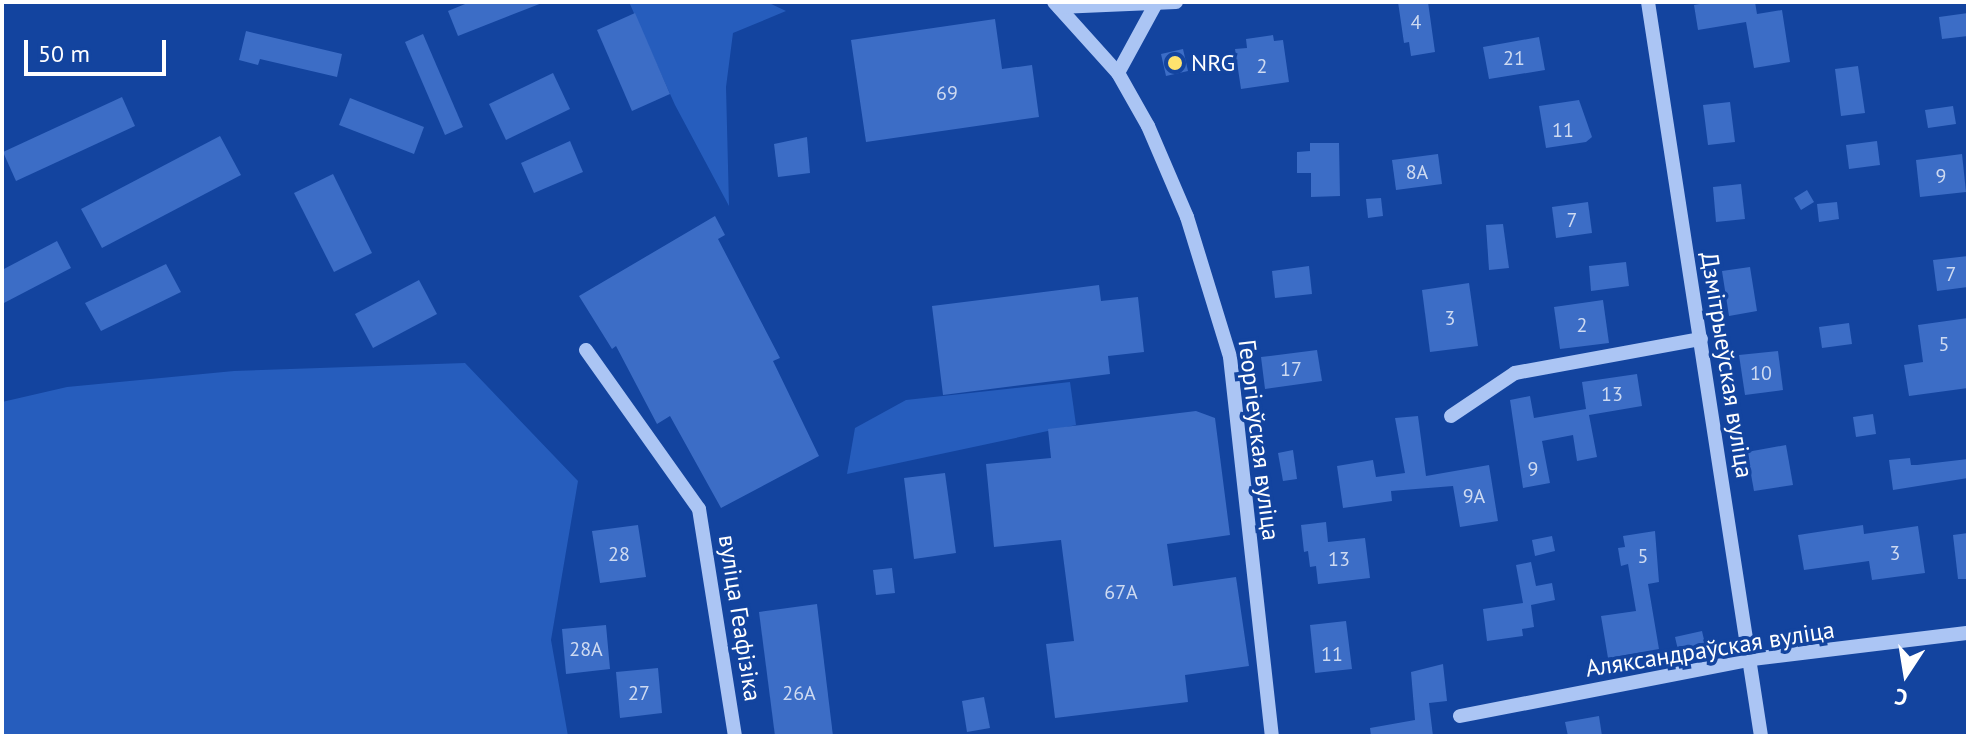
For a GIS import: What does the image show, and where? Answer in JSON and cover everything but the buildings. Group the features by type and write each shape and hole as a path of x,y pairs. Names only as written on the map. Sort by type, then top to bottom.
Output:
{"street":[{"path":"1057,5 1155,5 1176,2"},
{"name":"Дзмітрыеўская вуліца","path":"1648,2 1752,659 1761,736"},
{"name":"Георгіеўская вуліца","path":"1057,5 1118,73 1173,178 1230,357 1272,736"},
{"path":"1118,73 1155,5"},
{"path":"1451,416 1515,373 1701,339"},
{"name":"вуліца Геафізіка","path":"586,350 699,509 735,736"},
{"name":"Аляксандраўская вуліца","path":"1460,716 1752,659 1968,633"}],"shaded area":[{"path":"629,2 767,2 786,11 733,33 726,87 729,206 675,105"},
{"path":"465,363 578,481 551,640 568,736 2,736 2,402 67,387 234,371"},
{"path":"1070,382 1076,425 847,474 855,428 906,400"}],"place":[{"name":"NRG","path":"1175,63"}]}
